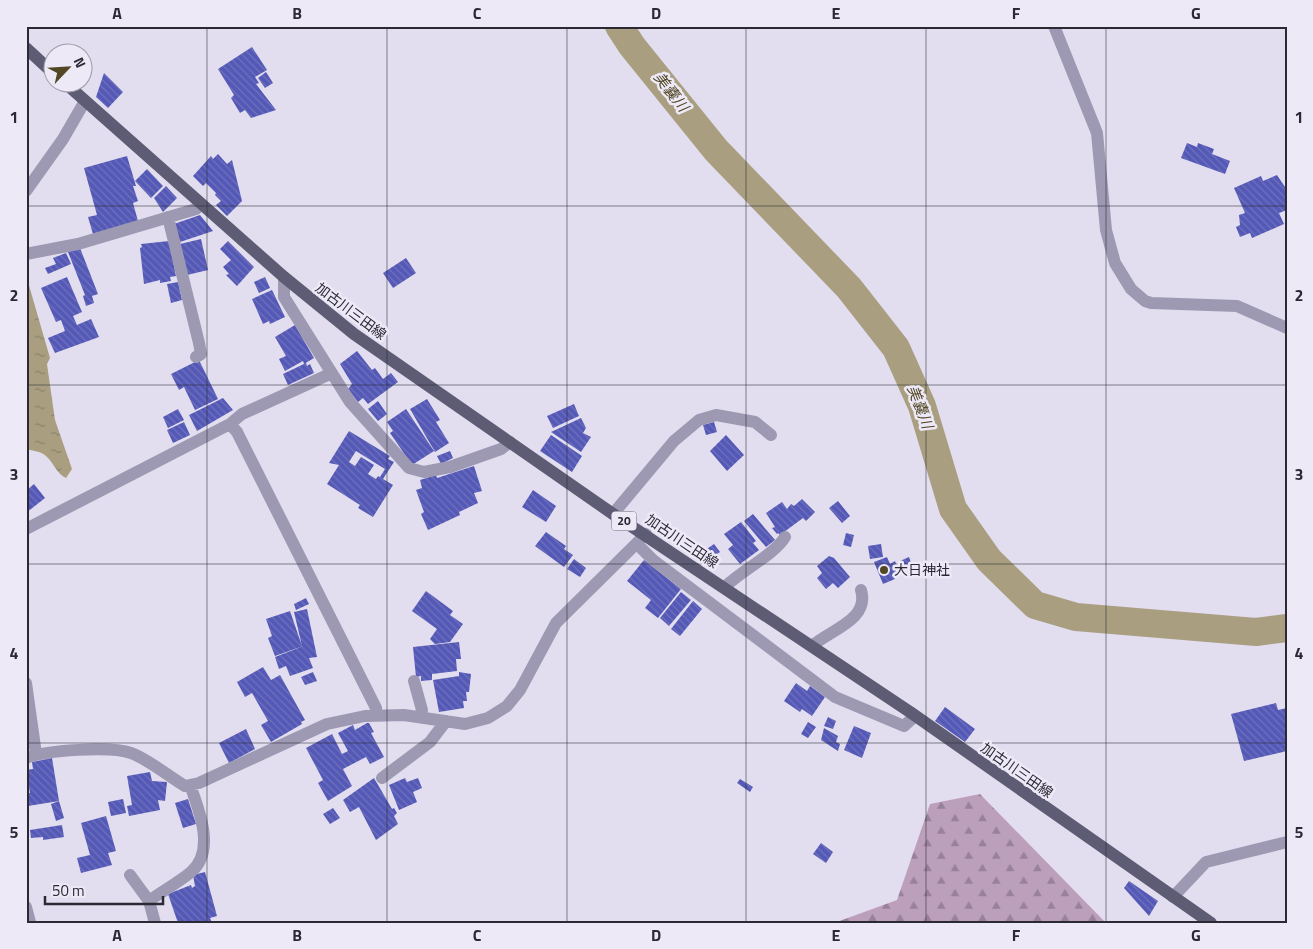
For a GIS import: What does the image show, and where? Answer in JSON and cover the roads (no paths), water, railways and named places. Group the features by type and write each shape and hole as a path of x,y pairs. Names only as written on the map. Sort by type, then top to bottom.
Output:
{"main road":[{"path":"26,48 42,63"},
{"name":"加古川三田線","path":"75,92 284,278 354,334 613,514 641,539 725,587 915,716 1211,923"}],"street":[{"path":"1054,26 1097,133 1106,230 1115,263 1131,289 1145,301 1151,303 1237,306 1287,328"},
{"path":"26,191 63,139 85,101"},
{"path":"26,254 78,244 196,209 201,204"},
{"path":"168,218 199,343 201,354 196,357"},
{"path":"284,278 284,297 350,402 409,468 424,472 450,467 501,449 510,442"},
{"path":"26,529 230,424 242,414 332,373"},
{"path":"613,514 674,441 699,420 716,415 755,422 771,435"},
{"path":"230,424 237,432 376,708 376,715"},
{"path":"725,587 737,576 780,546 785,537"},
{"path":"26,683 31,756 99,750 131,753 185,786 199,783 327,724 376,715 404,715 465,724 488,718 507,706 520,690 556,623 641,539 653,560 835,696 904,726 915,716"},
{"path":"812,646 824,636 848,623 860,611 864,600 861,590"},
{"path":"414,681 422,710 420,717"},
{"path":"382,778 430,742 446,721"},
{"path":"149,901 192,872 201,859 204,838 190,784"},
{"path":"1173,897 1206,862 1287,842"},
{"path":"130,876 149,901 155,923"},
{"path":"26,907 30,922"}],"water":[{"path":"26,275 50,358 47,364 55,420 72,469 66,478 46,456 26,449"}],"waterway":[{"name":"美嚢川","path":"619,26 632,46 716,150 849,288 896,348 922,406 953,509 989,560 1035,605 1076,617 1256,632 1287,628"}],"place":[{"name":"大日神社","path":"884,570"}]}
